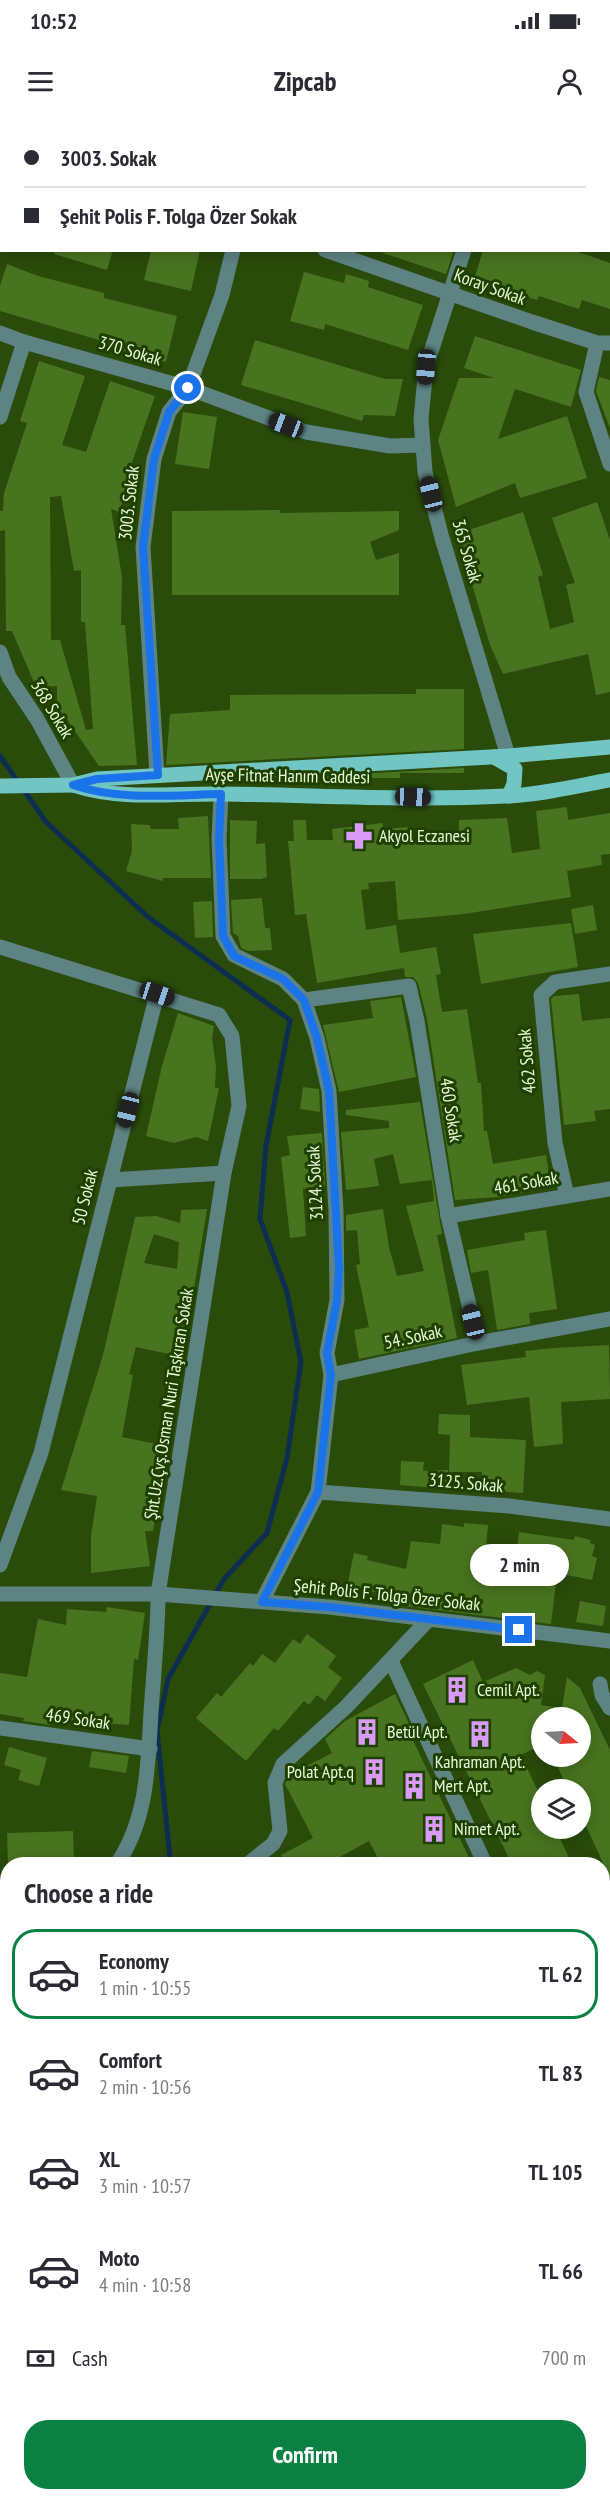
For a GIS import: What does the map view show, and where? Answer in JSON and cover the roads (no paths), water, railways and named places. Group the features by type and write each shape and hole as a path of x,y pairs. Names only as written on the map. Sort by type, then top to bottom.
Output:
{"main road":[{"name":"Ayşe Fitnat Hanım Caddesi","path":"14,786 73,785 97,779 501,756 610,747"},
{"path":"501,756 515,769 514,784 509,796"},
{"name":"Ayşe Fitnat Hanım Caddesi","path":"73,785 94,792 129,795 221,794 433,798 509,796 610,780"}],"street":[{"name":"3003. Sokak","path":"158,775 143,547 154,459 169,412 188,388 222,295 233,252"},
{"name":"Koray Sokak","path":"331,252 603,343"},
{"name":"365 Sokak","path":"463,252 426,367 421,419 423,446 425,472 501,756"},
{"name":"370 Sokak","path":"0,333 24,342 188,388 306,432 390,446 423,446"},
{"path":"0,417 24,342"},
{"path":"603,343 586,392 610,464"},
{"name":"368 Sokak","path":"0,652 9,677 36,719 73,785"},
{"name":"3124. Sokak","path":"221,794 219,839 223,936 234,956 283,979 304,1000 317,1038 329,1091 339,1268 337,1300 327,1353 331,1375 318,1492 262,1602"},
{"path":"0,947 157,994"},
{"name":"462 Sokak","path":"567,1196 555,1143 541,995 555,982 610,974"},
{"name":"460 Sokak","path":"304,1000 409,986 417,1022 448,1216 478,1343"},
{"name":"Şht.Uz.Çvş.Osman Nuri Taşkıran Sokak","path":"121,1857 133,1835 141,1810 150,1749 153,1686 158,1647 158,1594 224,1173 239,1106 232,1036 219,1015 157,994"},
{"name":"50 Sokak","path":"0,1565 41,1453 157,994"},
{"path":"110,1180 224,1173"},
{"name":"461 Sokak","path":"448,1216 610,1189"},
{"name":"54. Sokak","path":"331,1375 478,1343 610,1320"},
{"name":"3125. Sokak","path":"318,1492 498,1505 610,1519"},
{"name":"Şehit Polis F. Tolga Özer Sokak","path":"0,1594 158,1594 244,1600 610,1641"},
{"path":"257,1857 273,1844 280,1831 274,1784 283,1764 346,1707 429,1619"},
{"path":"391,1661 482,1857"},
{"path":"600,1684 602,1695 610,1708"},
{"name":"469 Sokak","path":"0,1728 150,1749"}],"waterway":[{"path":"0,756 46,822 148,917 290,1020 266,1146 260,1219 287,1292 301,1362 287,1458 267,1533 224,1579 168,1679 157,1731 170,1857"}],"place":[{"name":"Akyol Eczanesi","path":"359,836"},
{"name":"Cemil Apt.","path":"457,1690"},
{"name":"Betül Apt.","path":"367,1732"},
{"name":"Kahraman Apt.","path":"480,1734"},
{"name":"Polat Apt.q","path":"374,1772"},
{"name":"Mert Apt.","path":"414,1786"},
{"name":"Nimet Apt.","path":"434,1829"}]}
